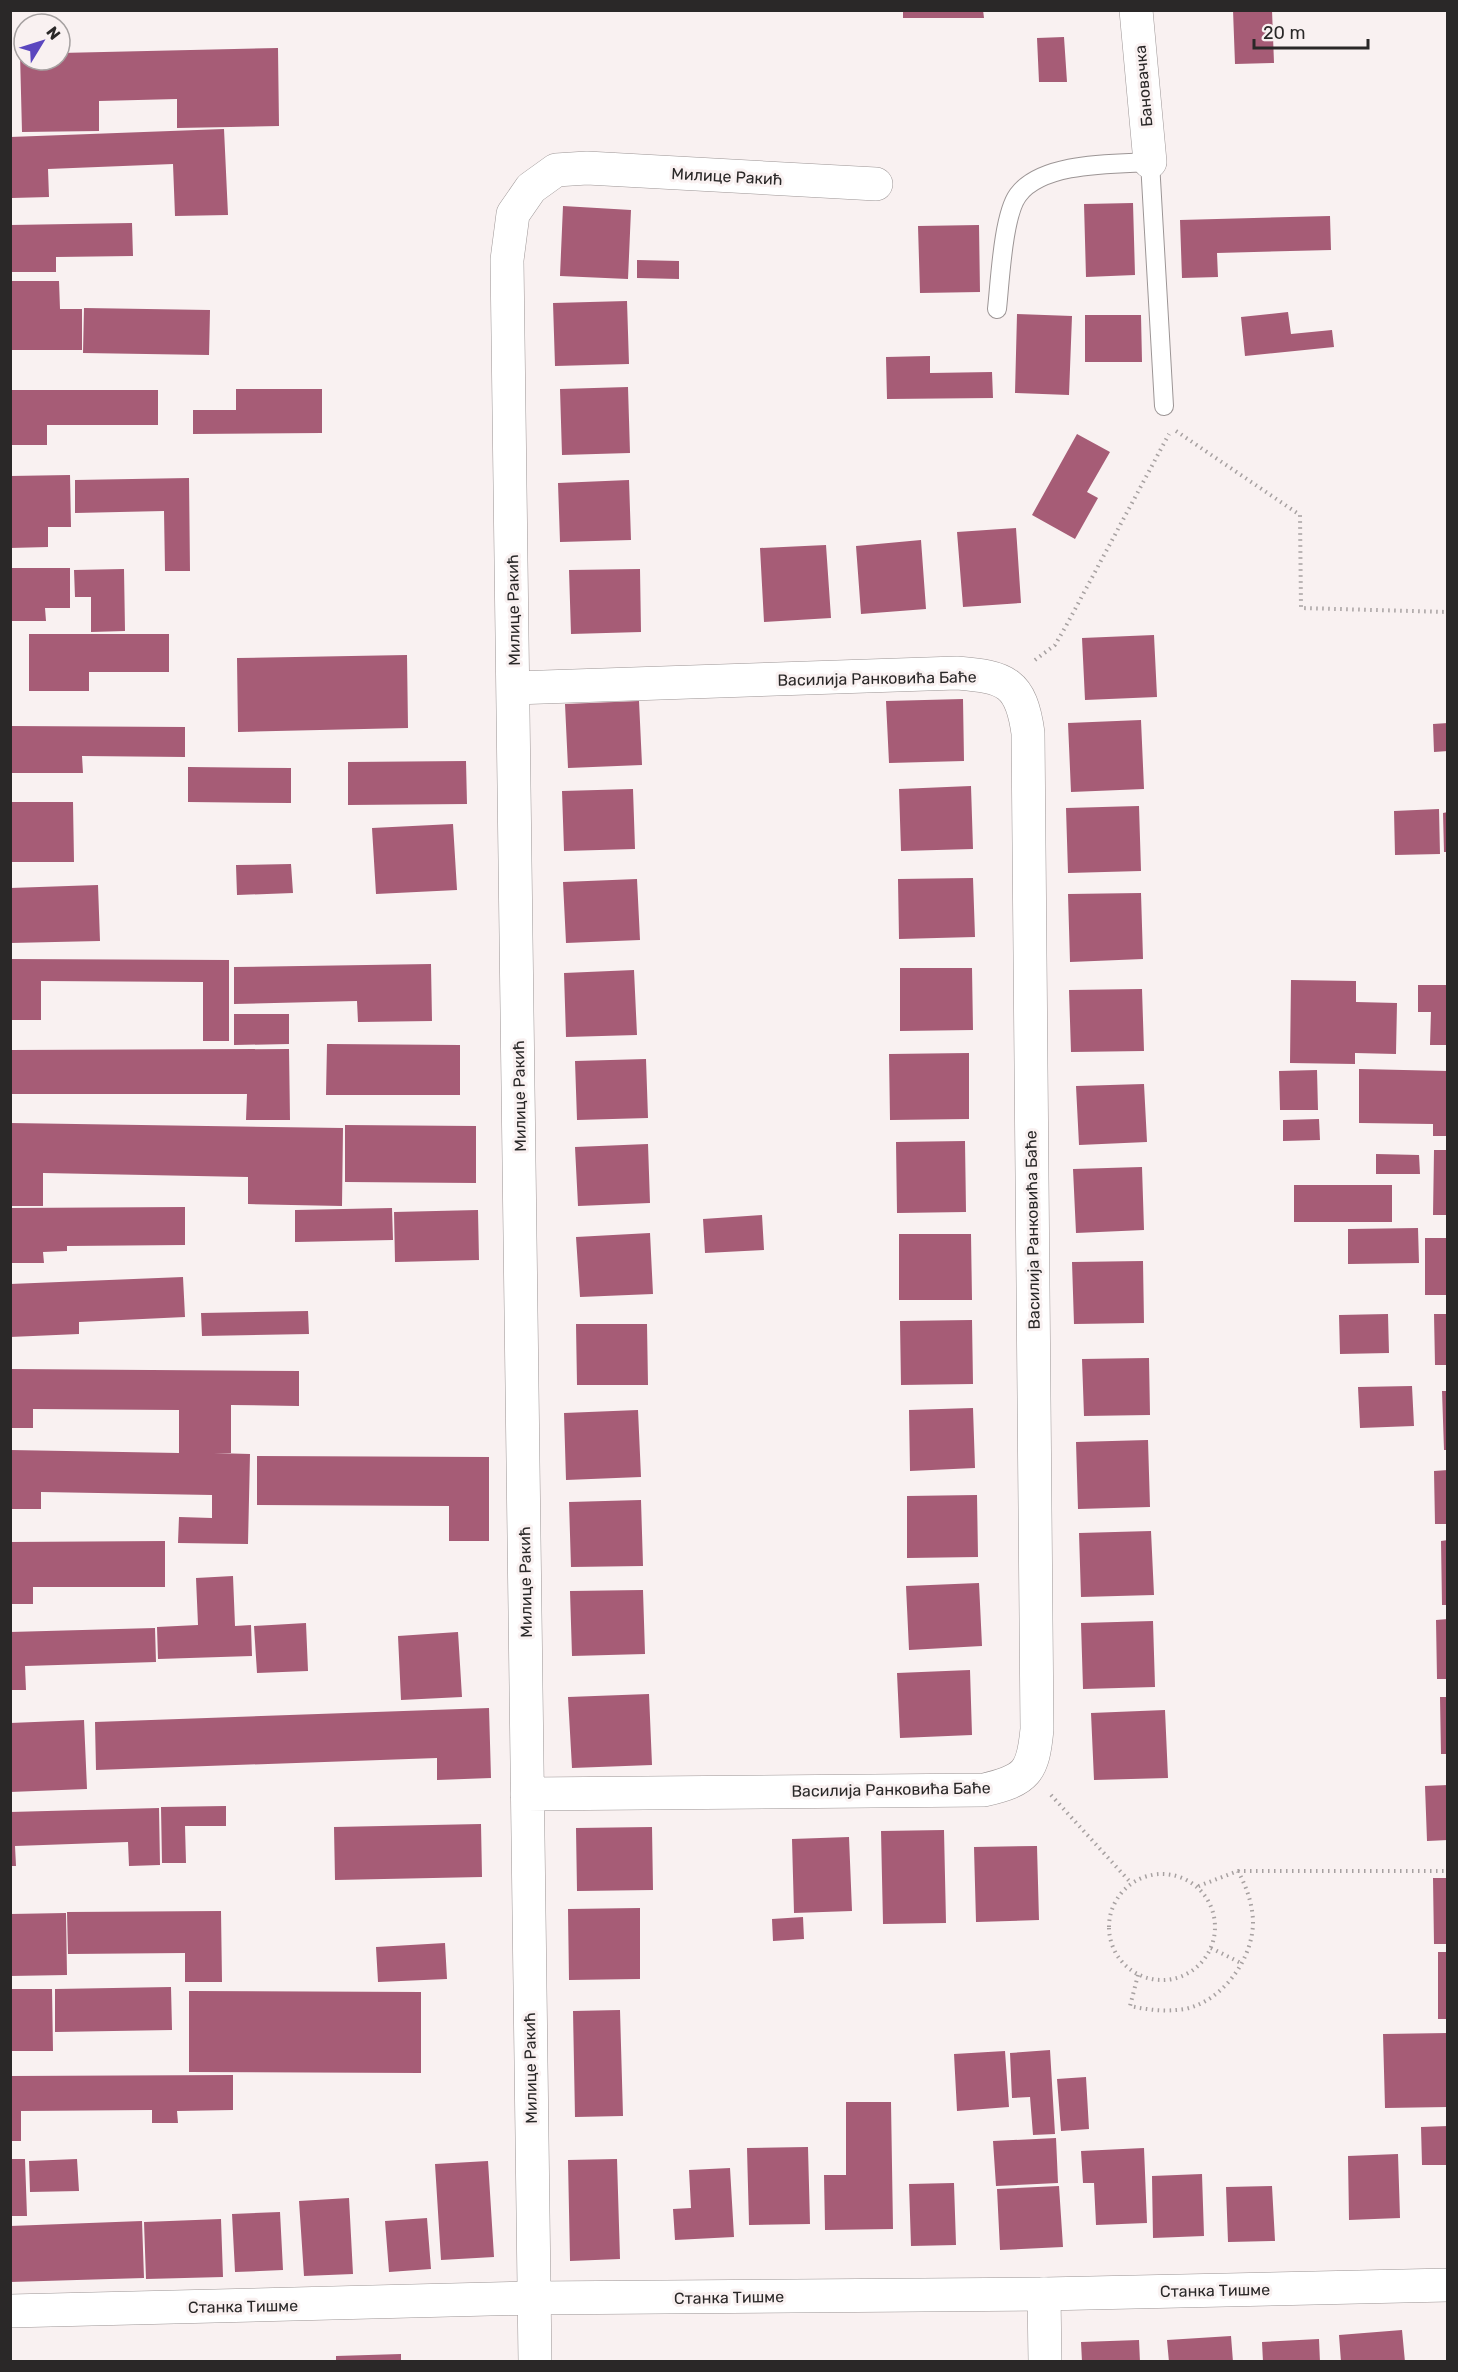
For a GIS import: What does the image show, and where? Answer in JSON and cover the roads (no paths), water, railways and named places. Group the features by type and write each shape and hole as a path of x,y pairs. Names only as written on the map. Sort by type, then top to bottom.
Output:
{"street":[{"name":"Бановачка","path":"1136,10 1150,162"},
{"name":"Милице Ракић","path":"535,2361 507,260 513,214 531,188 556,170 587,168 876,184"},
{"name":"Василија Ранковића Баће","path":"514,688 957,673 982,675 1001,681 1016,691 1024,707 1028,733 1037,1729 1034,1754 1028,1770 1014,1782 984,1790 527,1794"},
{"name":"Станка Тишме","path":"10,2311 533,2298 1044,2294 1448,2285"},
{"path":"1044,2294 1045,2361"}],"lane":[{"path":"997,309 1006,232 1017,196 1024,189 1031,183 1058,171 1098,165 1150,162 1164,406"}]}
